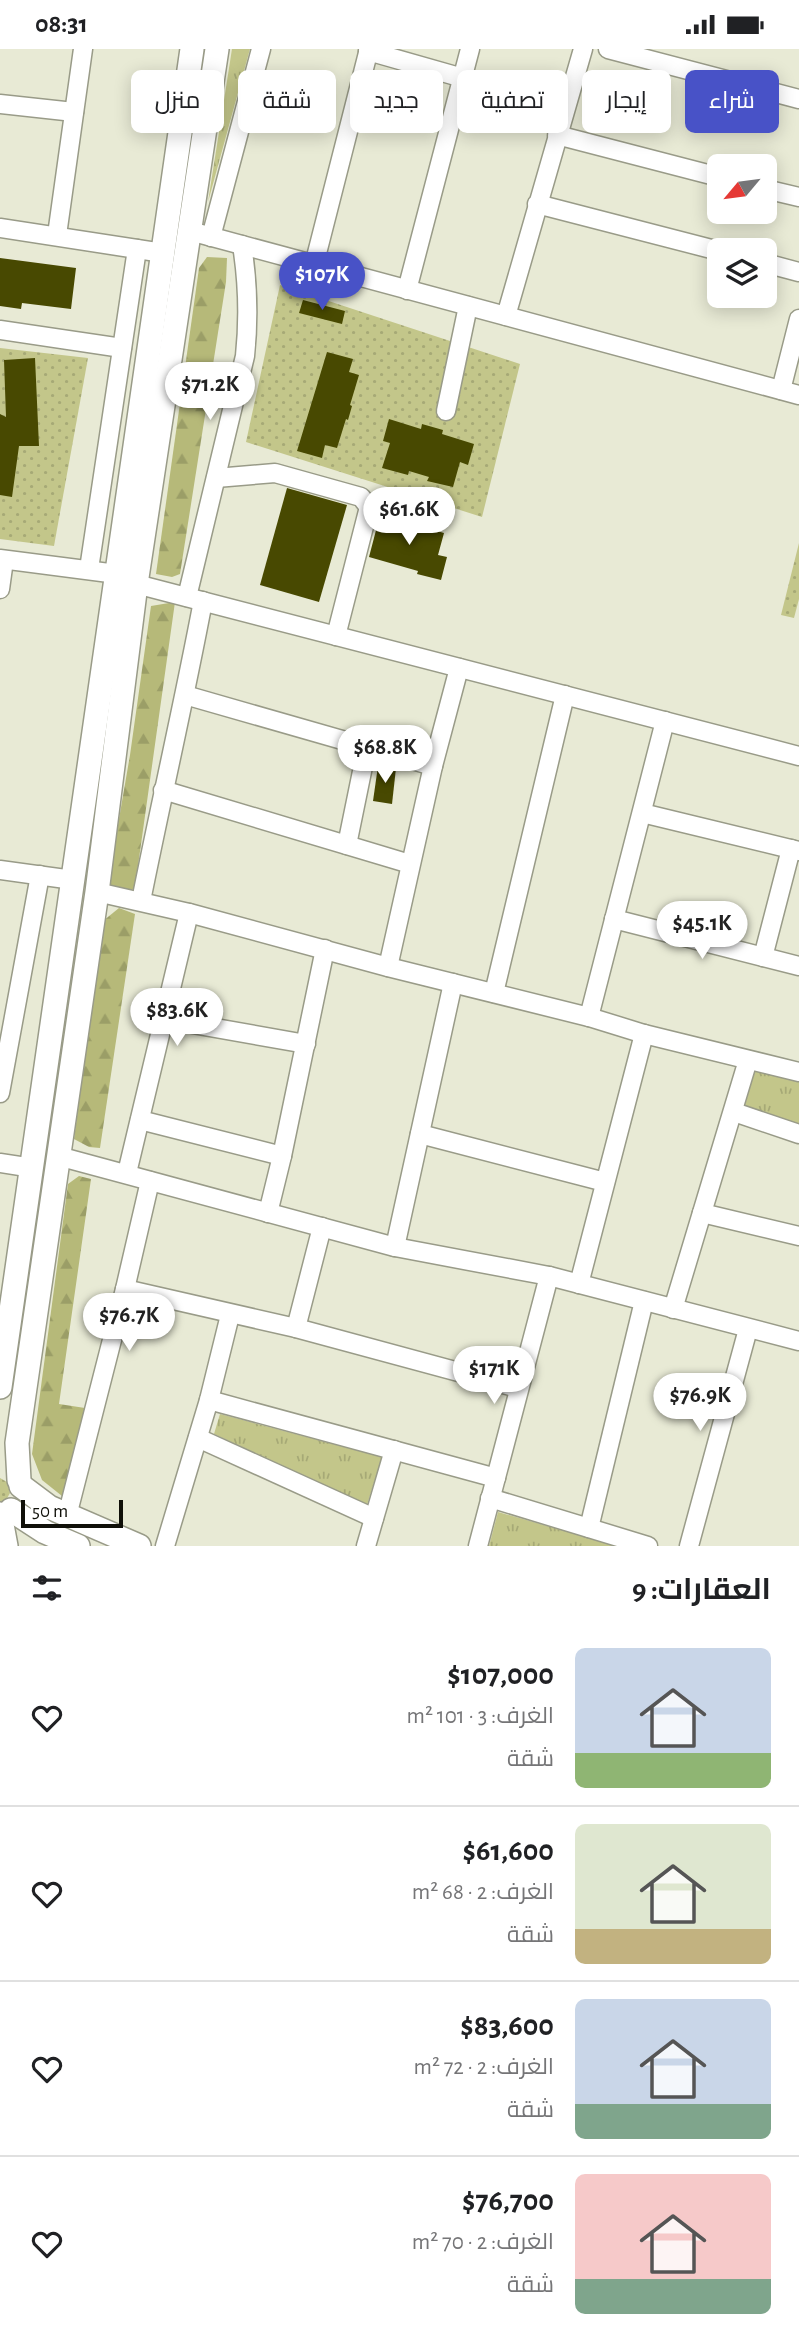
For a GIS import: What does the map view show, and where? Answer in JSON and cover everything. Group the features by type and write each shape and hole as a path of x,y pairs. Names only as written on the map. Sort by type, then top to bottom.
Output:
{"main road":[{"path":"0,1387 73,880 149,436 156,385 163,253 192,49"},
{"path":"156,385 201,234 217,49"},
{"path":"4,1513 20,1500 13,1478 17,1443 97,892 126,579"},
{"path":"13,1478 38,1501 139,1546"},
{"path":"4,1513 79,1546"},
{"path":"4,1513 6,1546"},
{"path":"21,1546 45,1532"}],"street":[{"path":"58,235 83,49"},
{"path":"261,49 201,234 799,395"},
{"path":"465,70 470,49"},
{"path":"506,316 583,49"},
{"path":"608,49 799,99"},
{"path":"314,265 369,50 457,76"},
{"path":"407,290 457,101"},
{"path":"0,104 74,112"},
{"path":"557,135 707,174"},
{"path":"777,192 799,197"},
{"path":"537,204 707,248"},
{"path":"0,228 163,253"},
{"path":"141,901 163,790 186,695 195,599 216,478 245,356 249,318 248,281 242,245"},
{"path":"89,569 137,249"},
{"path":"777,266 799,272"},
{"path":"446,411 468,306"},
{"path":"780,390 799,320"},
{"path":"0,330 122,348"},
{"path":"216,478 275,473 365,501 368,511 336,636"},
{"path":"0,589 2,560 89,569 799,756"},
{"path":"388,967 433,765 460,667"},
{"path":"186,695 433,765"},
{"path":"494,993 565,695"},
{"path":"589,1017 665,721"},
{"path":"347,845 367,747"},
{"path":"163,790 410,864"},
{"path":"642,813 795,850 763,957"},
{"path":"0,870 73,880"},
{"path":"0,1093 40,875"},
{"path":"97,892 189,913 388,967 589,1017 644,1034 799,1072"},
{"path":"127,1173 189,913"},
{"path":"614,919 799,966"},
{"path":"268,1213 325,949"},
{"path":"395,1247 453,983"},
{"path":"164,1019 306,1044"},
{"path":"579,1284 644,1034"},
{"path":"673,1309 748,1060"},
{"path":"734,1112 799,1134"},
{"path":"140,1121 282,1156"},
{"path":"420,1134 604,1182"},
{"path":"58,1156 395,1247 549,1276 799,1341"},
{"path":"0,1163 33,1168"},
{"path":"67,1516 150,1181"},
{"path":"702,1213 799,1236"},
{"path":"296,1328 322,1227"},
{"path":"478,1546 549,1276"},
{"path":"125,1289 296,1328 518,1388"},
{"path":"589,1528 645,1301"},
{"path":"164,1546 198,1439 230,1314"},
{"path":"689,1546 748,1329"},
{"path":"209,1400 496,1478"},
{"path":"198,1439 374,1518"},
{"path":"366,1546 394,1450"},
{"path":"490,1499 648,1546"}],"green space":[{"path":"232,49 250,49 244,70 238,70 238,93 208,202 219,133 224,133 224,100"},
{"path":"207,257 227,258 226,282 180,574 172,577 156,574 199,268"},
{"path":"280,285 520,364 482,517 246,442"},
{"path":"0,348 88,358 54,546 0,539"},
{"path":"799,543 799,599 794,618 781,615"},
{"path":"175,602 135,887 130,892 111,888 108,883 130,755 151,606"},
{"path":"119,908 135,914 100,1148 89,1147 74,1139 103,921"},
{"path":"756,1066 799,1078 799,1125 744,1109"},
{"path":"79,1176 91,1179 59,1404 85,1408 62,1496 42,1480 32,1454 68,1184"},
{"path":"220,1414 382,1457 367,1505 214,1434"},
{"path":"0,1478 7,1482 10,1493 5,1502 0,1504"},
{"path":"498,1512 618,1546 489,1546"}],"building":[{"path":"0,258 76,268 71,309 22,303 21,309 0,306"},
{"path":"303,300 345,311 342,324 299,313"},
{"path":"327,352 353,359 349,372 359,375 348,420 346,419 337,448 325,445 322,458 297,451"},
{"path":"35,358 39,446 19,446 12,497 0,495 0,414 6,417 4,360"},
{"path":"389,419 421,429 422,424 443,430 442,434 474,444 468,465 460,462 453,487 427,481 429,477 409,471 408,475 382,468 390,443 383,441"},
{"path":"287,488 347,505 319,602 260,585"},
{"path":"380,515 444,533 438,555 447,557 441,580 369,557"},
{"path":"378,766 396,768 392,804 373,801"}]}
